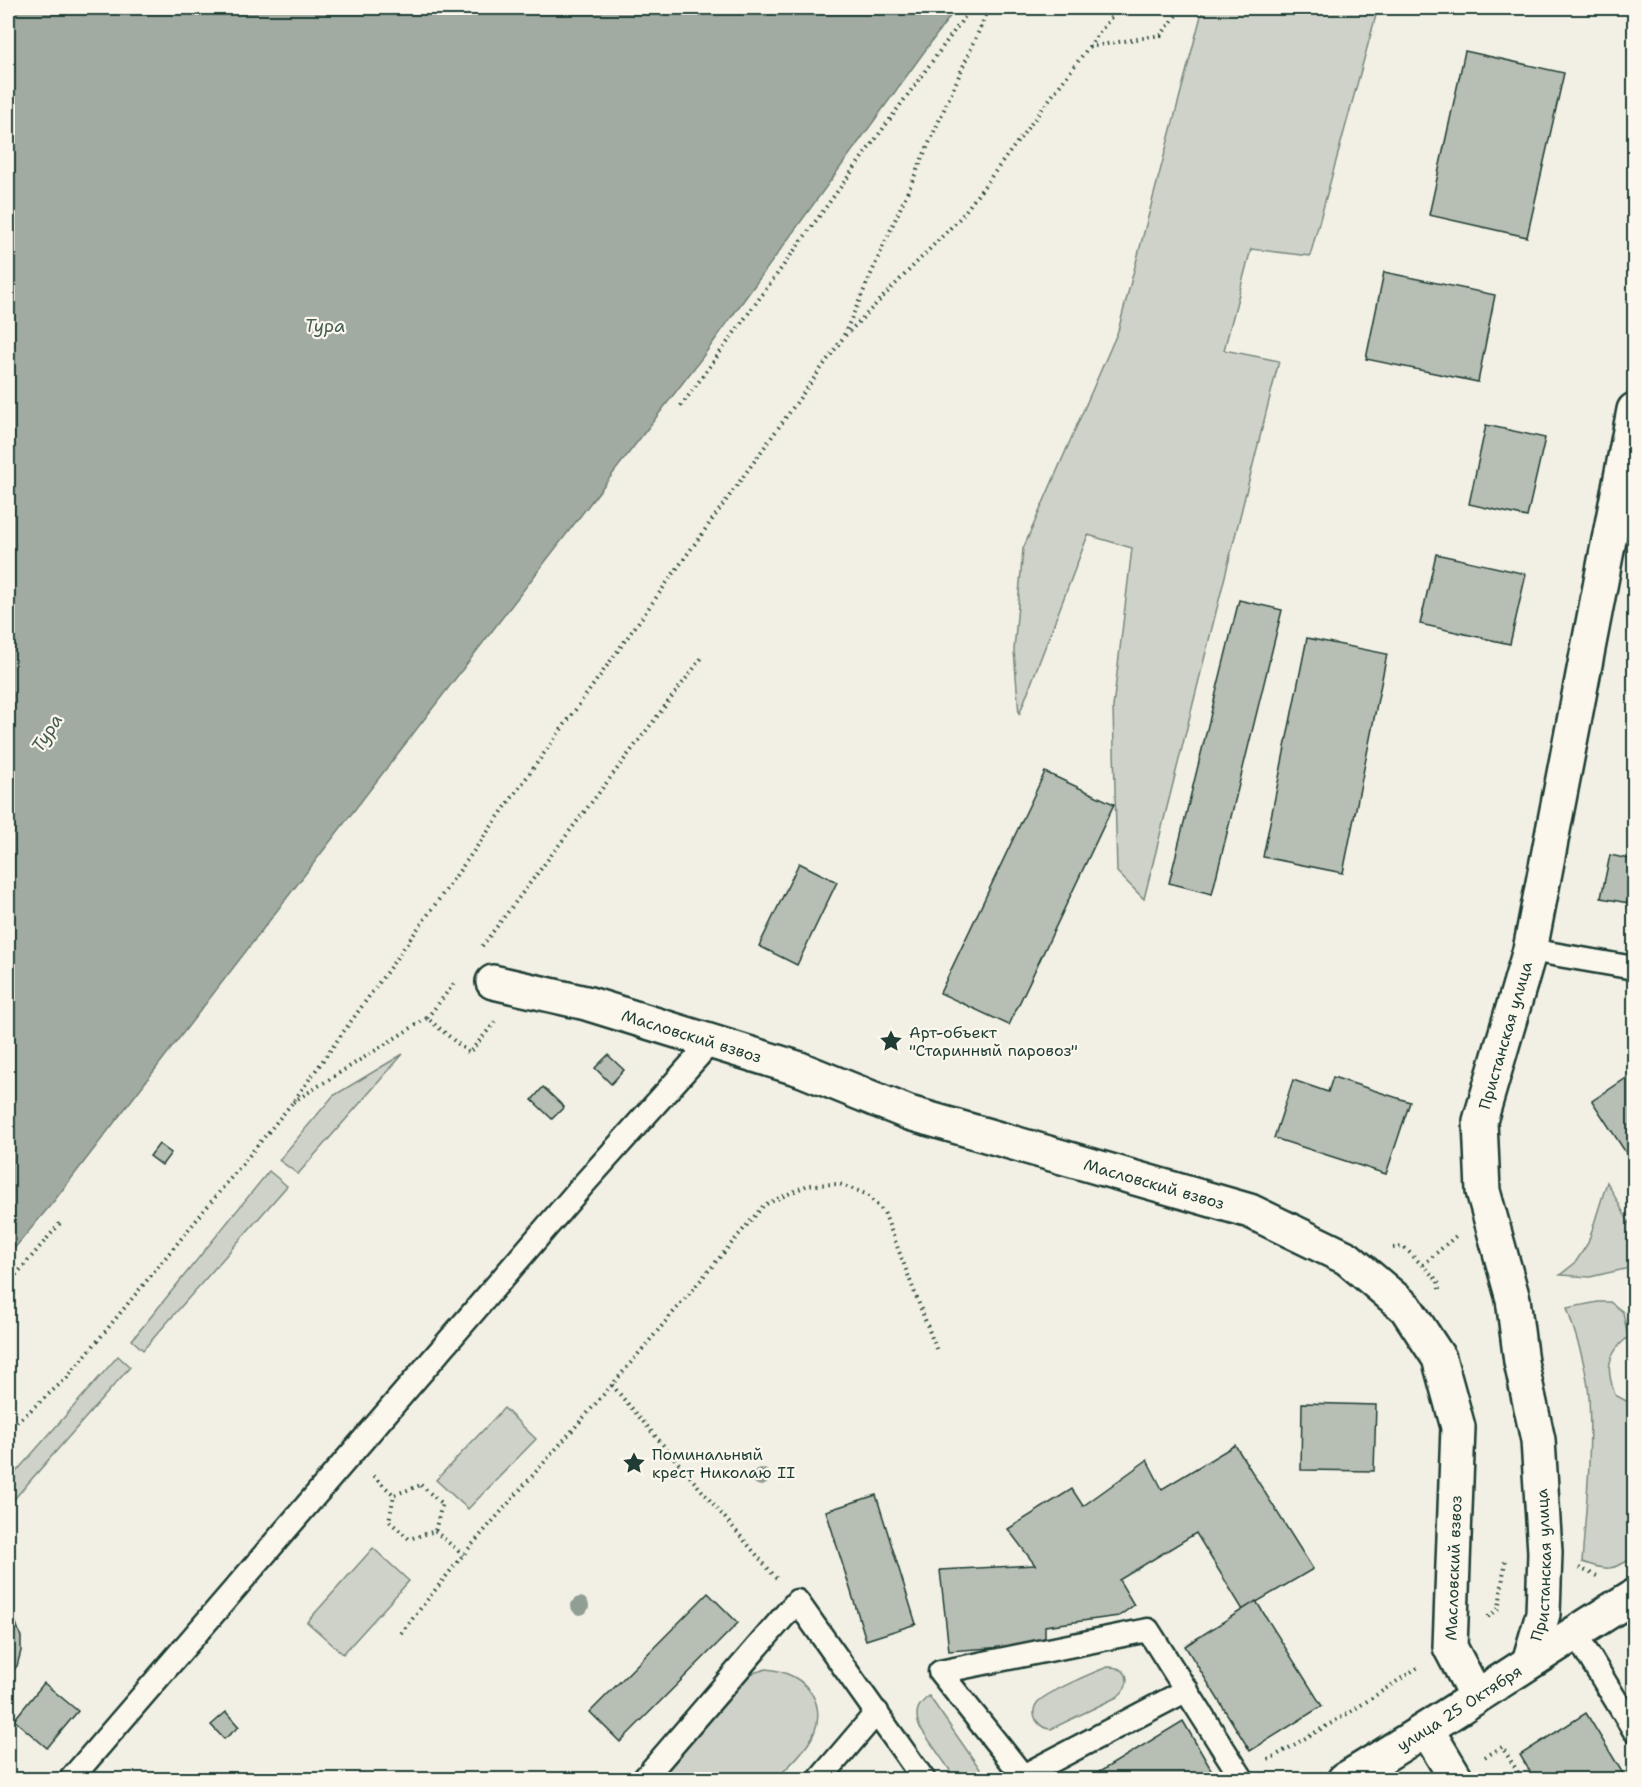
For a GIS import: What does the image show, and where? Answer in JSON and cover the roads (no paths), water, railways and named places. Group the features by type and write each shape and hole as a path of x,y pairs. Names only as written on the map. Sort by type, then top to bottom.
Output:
{"street":[{"name":"Пристанская улица","path":"1529,1662 1543,1614 1545,1552 1538,1440 1521,1362 1513,1299 1483,1191 1480,1121 1530,950 1635,410"},
{"name":"Масловский взвоз","path":"478,977 586,1003 800,1069 909,1113 1250,1211 1347,1258 1406,1308 1438,1358 1458,1427 1450,1647 1476,1696"},
{"name":"улица 25 Октября","path":"1344,1779 1427,1730 1476,1696 1635,1596"},
{"path":"1427,1730 1457,1779"}],"lane":[{"path":"1530,950 1635,968"},
{"path":"70,1779 574,1194 711,1042"},
{"path":"643,1779 797,1601 924,1779"},
{"path":"1187,1690 1023,1776 940,1672 1148,1630 1187,1690 1243,1779"},
{"path":"1575,1633 1635,1730"},
{"path":"819,1779 877,1712"}],"water":[{"name":"Тура","path":"8,8 956,8 701,359 54,1201 8,1256"}],"place":[{"name":"Арт-объект \"Старинный паровоз\"","path":"891,1041"},
{"name":"Поминальный крест Николаю II","path":"634,1463"}]}
